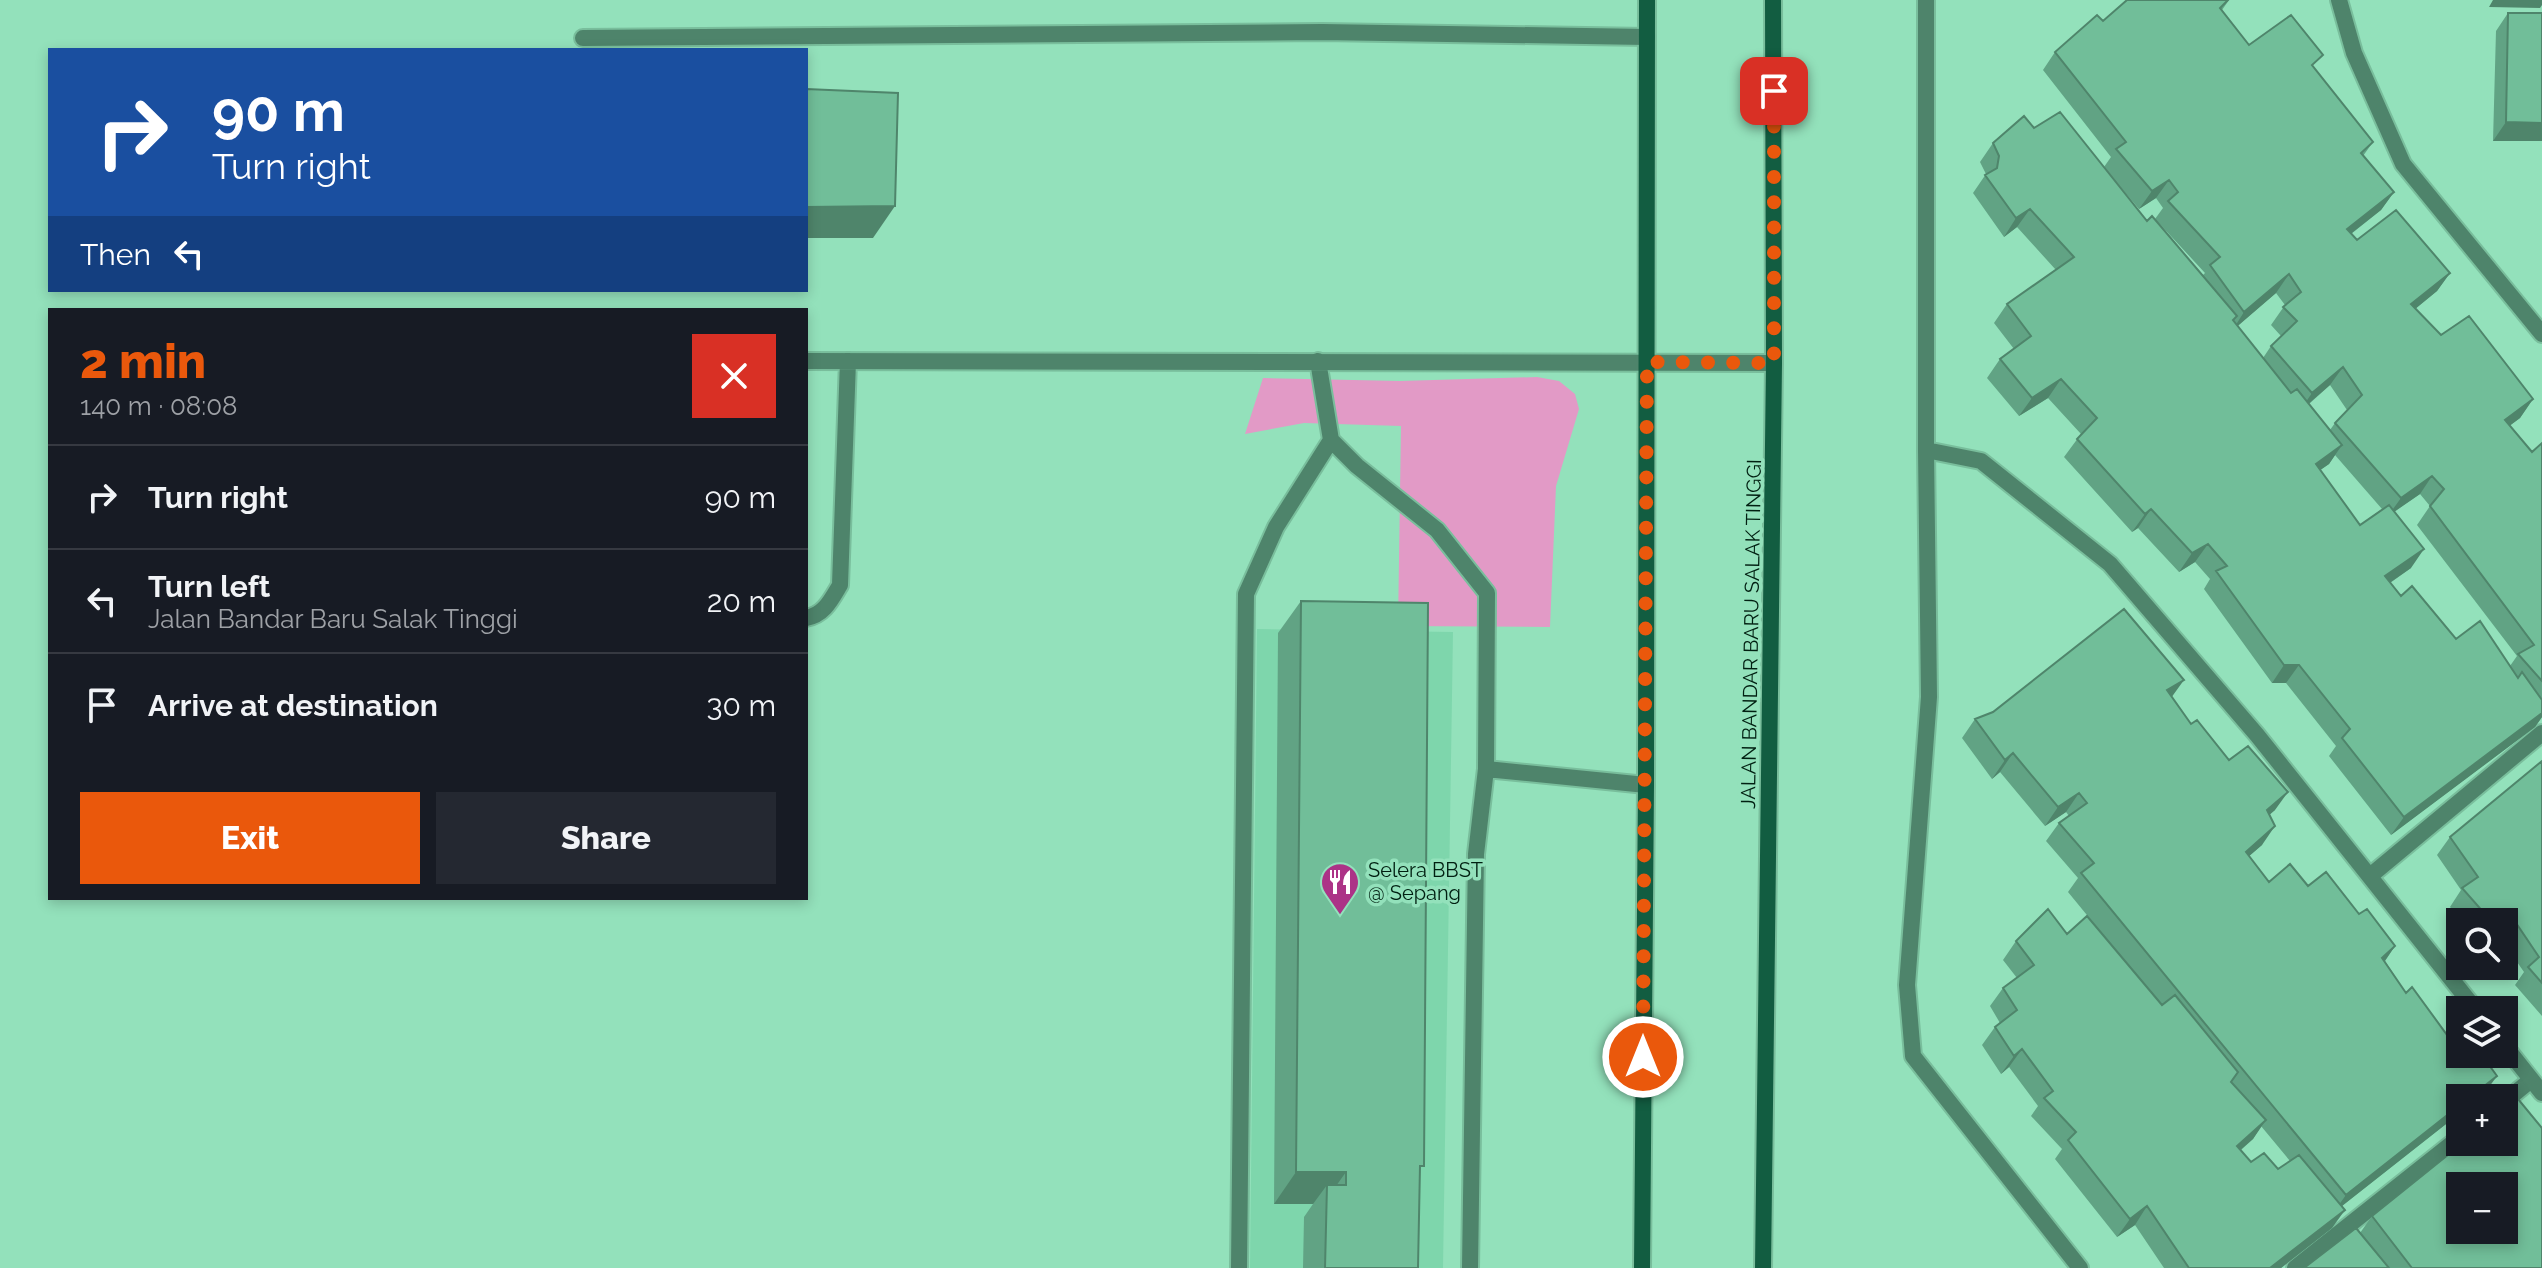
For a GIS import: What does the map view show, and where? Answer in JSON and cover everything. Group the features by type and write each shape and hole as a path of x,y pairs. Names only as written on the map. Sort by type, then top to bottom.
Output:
{"main road":[{"path":"1642,1268 1647,0"},
{"name":"JALAN BANDAR BARU SALAK TINGGI","path":"1763,1268 1774,363 1773,0"}],"street":[{"path":"1926,0 1929,697 1907,985 1913,1056 2080,1268"},
{"path":"2339,0 2354,53 2403,164 2542,334"},
{"path":"583,38 1322,32 1647,37"},
{"path":"808,361 1774,363"},
{"path":"808,618 816,616 827,606 840,585 848,361"},
{"path":"1318,361 1331,440 1357,466 1437,530 1487,593 1486,769 1476,854 1470,1268"},
{"path":"1239,1268 1246,594 1276,527 1331,440"},
{"path":"1926,450 1981,461 2110,564 2257,735 2465,996"},
{"path":"2370,876 2542,733"},
{"path":"1486,769 1646,785"},
{"path":"2518,1063 2537,1087 2518,1096"},
{"path":"2295,1268 2446,1148"}],"shaded area":[{"path":"1537,377 1559,381 1575,394 1579,409 1556,486 1550,627 1398,626 1401,426 1304,423 1245,434 1263,378 1400,381"},
{"name":"Selera BBST @ Sepang","path":"1257,629 1453,632 1443,1268 1250,1268"}],"building":[{"path":"2127,0 2228,0 2220,8 2249,45 2291,15 2323,55 2312,65 2373,142 2361,153 2394,192 2347,229 2357,240 2396,210 2450,273 2411,304 2441,335 2469,316 2533,399 2505,420 2532,452 2542,443 2542,681 2518,654 2534,645 2430,506 2444,489 2432,476 2401,498 2335,423 2362,395 2343,367 2312,393 2271,346 2297,321 2283,307 2301,292 2289,274 2244,312 2210,265 2220,257 2168,201 2178,192 2169,180 2152,191 2116,149 2126,142 2055,52 2097,15 2103,21"},
{"path":"2508,13 2542,13 2542,123 2506,122"},
{"path":"808,89 898,93 895,206 808,207"},
{"path":"2060,112 2147,221 2152,216 2237,316 2233,320 2291,393 2297,389 2342,445 2316,464 2360,525 2389,505 2424,549 2385,576 2401,596 2412,586 2456,639 2480,621 2518,678 2522,672 2542,700 2542,713 2404,817 2342,738 2350,729 2299,665 2284,665 2216,571 2227,566 2208,544 2192,553 2151,509 2145,514 2077,439 2097,418 2061,379 2032,398 2000,359 2031,336 2007,304 2074,257 2030,209 2016,218 1985,175 1997,168 1999,156 1993,143 2024,116 2034,128"},
{"name":"Selera BBST @ Sepang","path":"1301,601 1428,603 1424,1166 1420,1166 1418,1268 1325,1268 1327,1185 1346,1185 1346,1172 1296,1172"},
{"path":"2124,609 2184,680 2167,690 2191,724 2197,720 2229,760 2248,746 2288,792 2267,810 2275,826 2246,852 2269,882 2290,864 2308,886 2326,872 2359,914 2367,909 2395,946 2382,958 2406,993 2412,987 2446,1034 2446,1068 2491,1068 2497,1076 2487,1084 2446,1084 2446,1116 2346,1195 2081,873 2094,863 2059,823 2087,803 2079,793 2058,807 2013,753 2005,760 1975,719 1993,712"},
{"path":"2542,761 2542,983 2528,967 2539,957 2518,926 2518,908 2480,908 2462,888 2478,877 2450,837"},
{"path":"2048,909 2067,934 2087,916 2162,1005 2175,995 2238,1072 2231,1082 2266,1120 2237,1146 2251,1162 2264,1153 2278,1169 2299,1155 2345,1210 2270,1268 2189,1268 2147,1206 2130,1219 2068,1140 2076,1132 2044,1098 2053,1091 2022,1049 2014,1056 1995,1027 2017,1010 2003,988 2034,965 2016,941"},
{"path":"2518,1099 2542,1128 2542,1268 2412,1268 2372,1216 2447,1156 2518,1156"},
{"path":"2356,1228 2389,1268 2304,1268"}],"place":[{"name":"Selera BBST @ Sepang","path":"1340,916"}],"route":[{"path":"1643,1057 1647,362 1774,363 1774,91"}]}
